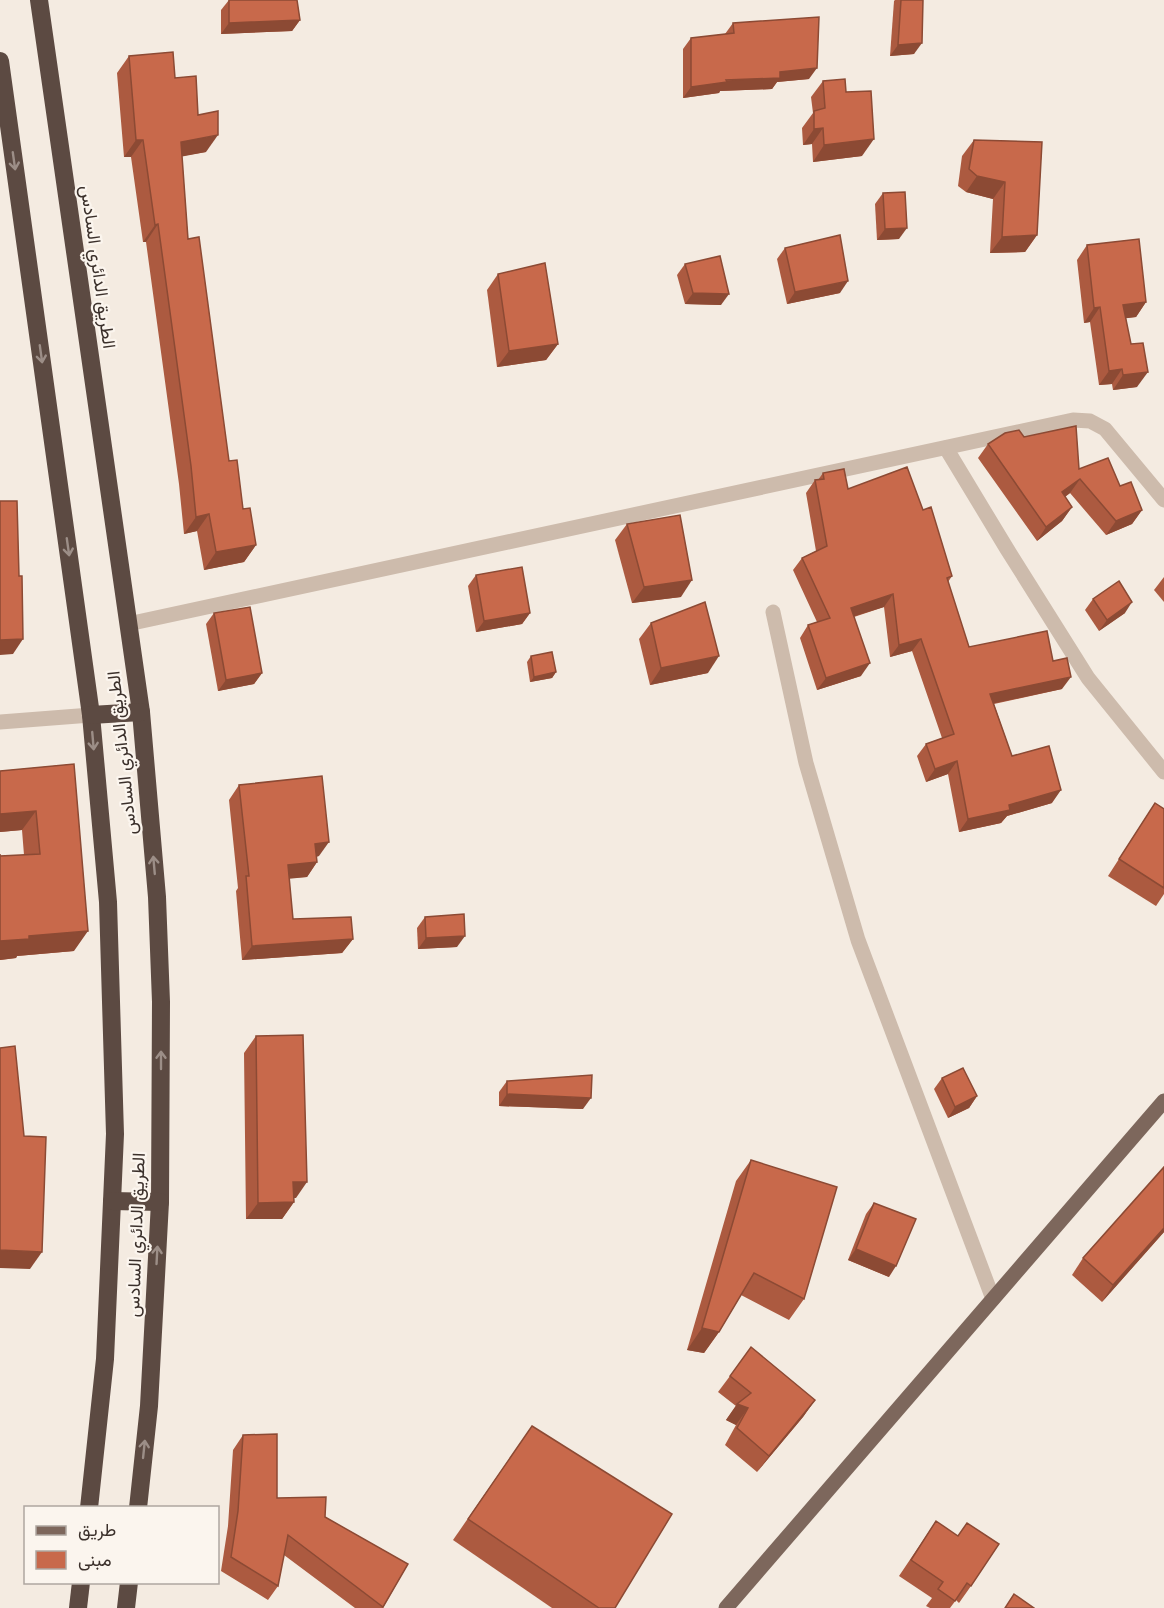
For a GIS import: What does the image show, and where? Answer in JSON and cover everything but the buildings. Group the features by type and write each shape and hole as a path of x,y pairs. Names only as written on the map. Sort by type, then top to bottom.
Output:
{"highway":[{"name":"الطريق الدائري السادس","path":"39,0 141,712 156,886 161,1002 160,1202 149,1406 138,1506"},
{"name":"الطريق الدائري السادس","path":"0,62 91,715 108,902 115,1134 105,1359 89,1506"},
{"path":"91,715 141,712"},
{"path":"112,1201 160,1202"},
{"path":"78,1608 81,1584"},
{"path":"126,1608 129,1584"}],"main road":[{"path":"726,1608 1164,1101"}],"street":[{"path":"129,624 1073,420 1090,421 1105,429 1164,500"},
{"path":"946,448 1088,678 1164,772"},
{"path":"773,612 806,763 858,940 993,1299"},
{"path":"0,722 91,715"}]}
